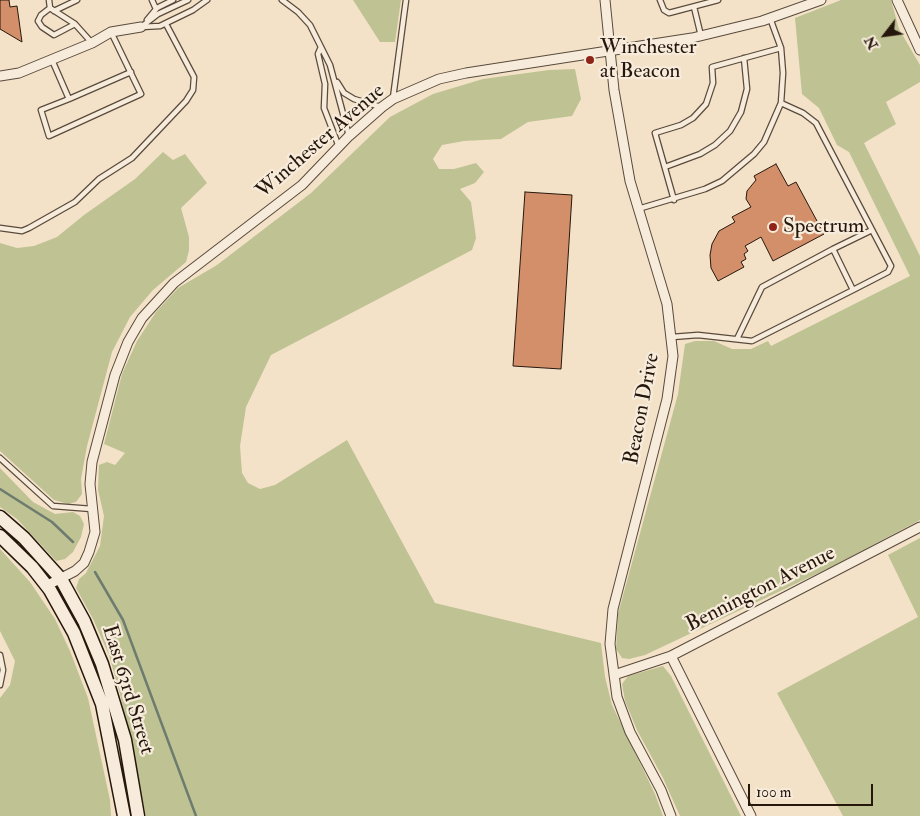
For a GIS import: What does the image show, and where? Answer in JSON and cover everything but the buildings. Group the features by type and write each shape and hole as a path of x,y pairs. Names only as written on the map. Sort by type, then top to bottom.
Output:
{"main road":[{"name":"East 63rd Street","path":"0,517 24,538 61,579 84,621 102,664 125,740 138,816"},
{"name":"East 63rd Street","path":"0,536 32,567 74,632 95,682 113,750 124,816"}],"street":[{"name":"Beacon Drive","path":"605,0 614,90 630,181 667,304 673,356 667,399 613,609 610,644 617,697 630,732 661,790 671,816"},
{"name":"Winchester Avenue","path":"46,586 61,579 84,563 90,552 94,532 94,509 90,484 92,462 115,375 128,342 142,318 174,283 302,186 349,136 382,107 393,99 439,79 466,73 701,36 770,18 821,0"},
{"path":"897,0 920,50"},
{"path":"0,76 20,73 92,43 111,32 141,27"},
{"name":"Bennington Avenue","path":"614,675 671,656 920,527"},
{"path":"671,656 751,816"}],"lane":[{"path":"49,0 52,10 75,24 92,43"},
{"path":"75,24 54,35 42,27 38,21 40,15 77,0"},
{"path":"152,0 156,9"},
{"path":"141,27 156,9 173,0"},
{"path":"141,27 158,14 188,0"},
{"path":"141,27 166,24 193,10 207,0"},
{"path":"282,0 298,12 310,25 332,74 344,92 354,99 382,107"},
{"path":"393,99 406,0"},
{"path":"660,0 664,10 669,13 718,0"},
{"path":"694,6 701,36"},
{"path":"638,209 674,200 706,189 722,181 754,154 764,142 773,125 780,102 783,73 780,48 770,18"},
{"path":"0,228 22,231 75,202 99,179 132,158 186,101 193,90 194,77 166,24"},
{"path":"111,32 131,72 141,94 49,136 41,110 131,72"},
{"path":"320,48 318,54 325,84 324,108 339,147"},
{"path":"674,200 655,133 681,125 693,118 706,104 713,83 712,67 780,48"},
{"path":"665,167 700,154 715,145 730,131 741,112 747,90 744,58"},
{"path":"52,60 69,99"},
{"path":"332,74 349,136"},
{"path":"672,337 698,335 752,341 888,272 891,266 816,123 803,113 780,102"},
{"path":"737,339 762,287 872,230"},
{"path":"833,249 853,290"},
{"path":"0,458 53,506 94,509"},
{"path":"0,656 3,670 0,685"}],"green space":[{"path":"353,0 401,0 395,42 380,42"},
{"path":"841,0 891,0 899,29 920,65 920,82 886,102 896,124 864,143 920,256 920,520 831,567 645,655 629,659 622,658 616,649 618,614 678,394 685,344 695,341 714,341 732,349 751,349 768,341 771,346 910,276 849,152 837,145 819,108 802,94 795,18"},
{"path":"575,69 581,99 572,116 528,122 501,139 464,141 442,145 433,159 439,169 454,169 476,163 484,172 475,183 460,189 471,202 476,238 472,250 271,355 246,407 240,446 242,473 248,483 260,489 275,485 347,440 435,603 601,643 605,677 612,705 655,794 663,816 146,816 120,694 109,655 93,619 76,588 79,579 86,573 100,546 104,516 98,490 99,465 107,462 115,465 125,453 104,444 122,374 137,341 156,312 178,288 217,265 311,193 390,117 433,94 483,79 549,70"},
{"path":"163,152 173,160 185,154 207,183 181,208 189,237 189,250 186,262 153,290 130,317 112,352 87,446 81,479 82,494 76,502 68,504 54,500 0,451 0,243 17,248 34,246 57,237 84,215 135,179"},
{"path":"0,468 33,502 55,514 73,512 80,516 84,524 81,537 73,552 65,559 56,561 17,519 0,507"},
{"path":"920,538 920,816 843,816 777,693 918,617 888,555"},
{"path":"0,549 30,582 55,619 70,651 88,698 110,800 111,816 0,816 0,698 10,685 15,661 0,631"},
{"path":"663,666 671,676 741,816 680,816 663,778 637,730 625,701 622,684 628,676"}],"waterway":[{"path":"0,489 52,522 73,542"},
{"path":"95,572 123,620 196,816"}],"place":[{"name":"Winchester at Beacon","path":"590,60"},
{"name":"Spectrum","path":"773,227"}]}
